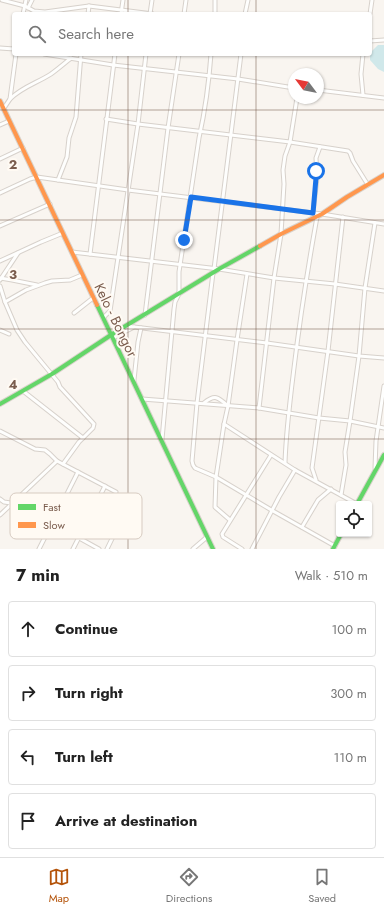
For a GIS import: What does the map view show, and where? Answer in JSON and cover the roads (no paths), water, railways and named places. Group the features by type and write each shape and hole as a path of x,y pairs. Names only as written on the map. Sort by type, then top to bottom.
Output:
{"main road":[{"name":"Kelo - Bongor","path":"0,101 213,549"},
{"path":"0,404 52,374 215,270 281,234 317,217 384,176"},
{"path":"359,501 384,455"},
{"path":"334,547 339,537"}],"street":[{"path":"2,0 27,7 34,11 45,12 89,6 136,12"},
{"path":"26,0 27,7"},
{"path":"25,12 32,0"},
{"path":"121,10 123,0"},
{"path":"151,12 152,0"},
{"path":"184,12 186,0"},
{"path":"215,0 215,12"},
{"path":"245,12 248,0"},
{"path":"370,12 372,0"},
{"path":"88,12 89,6"},
{"path":"372,41 384,40"},
{"path":"0,48 12,49"},
{"path":"10,99 16,56"},
{"path":"58,56 113,65 238,79 288,87"},
{"path":"58,180 67,157 69,138 76,117 81,56"},
{"path":"90,254 115,56"},
{"path":"103,318 110,311 119,257 138,124 146,56"},
{"path":"145,315 168,128 179,56"},
{"path":"162,443 174,309 175,302 179,294 178,279 211,56"},
{"path":"241,56 222,201 215,270 197,403 192,460 195,468 216,477 334,547"},
{"path":"363,56 361,74 363,95"},
{"path":"4,108 16,93 51,74 72,58"},
{"path":"324,91 384,98"},
{"path":"259,408 274,278 281,234 284,184 283,170 290,142 296,104"},
{"path":"106,119 168,128 290,142 348,152 368,185"},
{"path":"0,125 9,121"},
{"path":"313,213 316,158 320,147"},
{"path":"0,160 23,148"},
{"path":"0,193 37,177 322,214 384,224"},
{"path":"0,226 50,204"},
{"path":"285,463 288,414 296,347 305,281 317,217"},
{"path":"316,480 312,468 328,351 343,217"},
{"path":"341,494 346,465 345,452 374,223"},
{"path":"1,259 63,233"},
{"path":"71,252 152,261 274,278 384,290"},
{"path":"18,253 0,279 39,285"},
{"path":"230,520 215,507 216,477 247,274"},
{"path":"5,302 17,294 39,285 52,281 70,280 82,275"},
{"path":"0,286 17,330 52,374 60,387 94,424 93,428 75,447 63,464"},
{"path":"74,313 93,298"},
{"path":"126,326 267,343 358,356 384,358"},
{"path":"112,336 134,327"},
{"path":"134,382 141,328"},
{"path":"0,330 9,334"},
{"path":"375,470 376,441 384,386"},
{"path":"23,391 83,438"},
{"path":"204,404 209,399 215,397 219,398 228,406"},
{"path":"142,398 259,408 288,414 350,421 384,428"},
{"path":"224,424 295,470 316,480 352,501"},
{"path":"0,431 35,449 45,450 57,461 116,492"},
{"path":"242,549 222,536 222,534 271,455"},
{"path":"23,493 57,461"},
{"path":"252,549 295,470"},
{"path":"67,493 78,472"},
{"path":"101,493 105,486"},
{"path":"302,527 318,500 331,489"},
{"path":"0,499 10,504"},
{"path":"0,515 10,505"},
{"path":"193,549 207,537"},
{"path":"39,549 44,539"},
{"path":"73,549 78,539"},
{"path":"80,539 99,549"},
{"path":"107,549 112,539"}],"water":[{"path":"378,45 384,45 384,72 378,69 370,60 372,51"}]}
